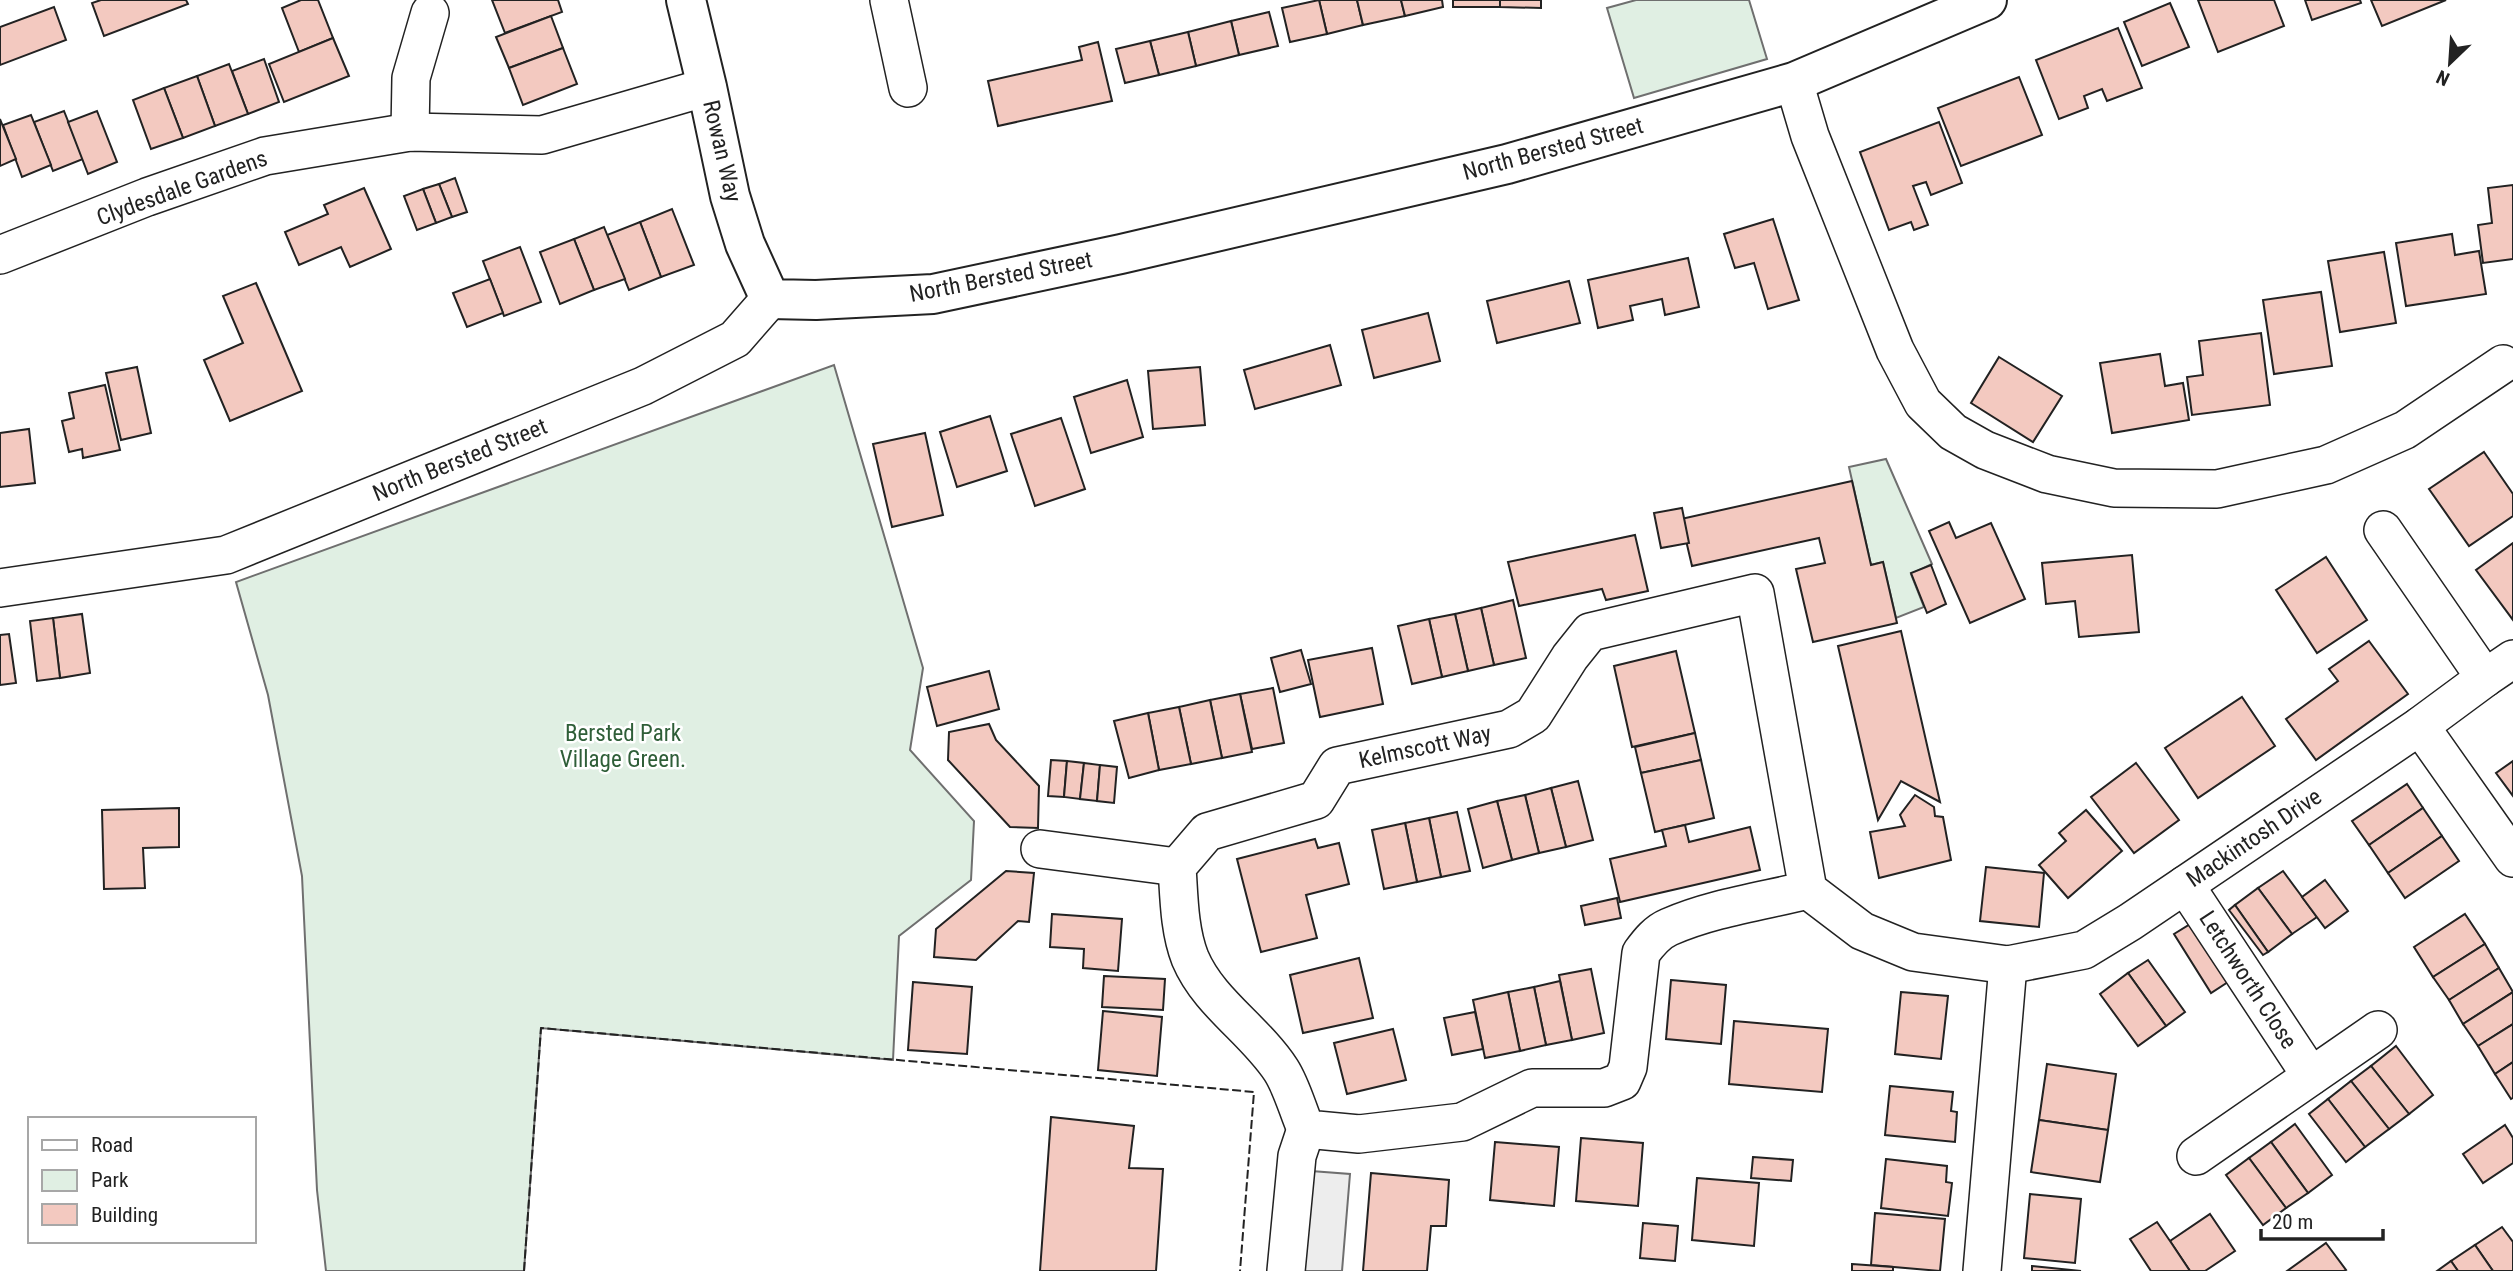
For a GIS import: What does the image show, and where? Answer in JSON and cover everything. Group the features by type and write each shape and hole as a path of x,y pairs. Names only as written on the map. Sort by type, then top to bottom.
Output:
{"street":[{"name":"Rowan Way","path":"686,0 730,196 745,244 770,299"},
{"path":"889,0 908,88"},
{"name":"North Bersted Street","path":"0,588 226,555 643,386 735,340 770,299 816,300 933,295 1507,164 1794,82 1987,0"},
{"path":"410,132 411,78 430,13"},
{"path":"1794,82 1810,136 1890,338 1923,403 1952,432 1985,450 2047,474 2114,488 2217,489 2326,465 2405,430 2504,364"},
{"name":"Clydesdale Gardens","path":"0,255 147,197 265,156 410,132 542,135 707,87"},
{"name":"Mackintosh Drive","path":"2008,965 2084,950 2420,726 2499,669 2383,530"},
{"name":"Kelmscott Way","path":"1177,867 1207,832 1316,800 1337,766 1509,729 1533,715 1570,657 1590,632 1755,593 1808,890"},
{"path":"2420,726 2513,858"},
{"path":"1040,849 1177,867 1181,916 1189,955 1204,985 1243,1025 1281,1071 1306,1129 1297,1156 1286,1271"},
{"name":"Letchworth Close","path":"2185,884 2311,1076"},
{"path":"1306,1129 1359,1134 1462,1122 1532,1088 1604,1088 1622,1081 1628,1067 1641,953 1651,939 1668,928 1713,913 1808,890 1862,931 1913,952 2008,965 1982,1271"},
{"path":"2196,1156 2378,1030"}],"green space":[{"path":"1636,0 1749,0 1767,59 1634,98 1607,8"},
{"name":"Bersted Park Village Green.","path":"834,365 923,668 910,750 974,821 971,880 899,936 893,1060 541,1028 524,1271 326,1271 317,1190 302,876 268,695 236,582"},
{"path":"1886,459 1932,564 1911,574 1924,607 1896,618 1883,562 1871,565 1849,467"}],"shaded area":[{"path":"1311,1171 1350,1174 1342,1271 1304,1271"}],"building":[{"path":"101,0 186,0 188,4 104,36 92,3"},
{"path":"301,0 318,0 333,38 299,52 282,8"},
{"path":"492,0 558,0 562,12 505,33"},
{"path":"1319,0 1357,0 1363,25 1327,34"},
{"path":"1319,0 1327,34 1290,42 1282,8"},
{"path":"1357,0 1401,0 1405,16 1363,25"},
{"path":"1401,0 1442,0 1443,7 1405,16"},
{"path":"1453,0 1500,0 1500,7 1453,7"},
{"path":"1500,0 1541,0 1541,8 1500,7"},
{"path":"2198,0 2274,0 2284,26 2218,52"},
{"path":"2305,0 2360,0 2361,3 2312,20"},
{"path":"2371,0 2446,0 2382,26"},
{"path":"2170,3 2189,47 2142,66 2124,22"},
{"path":"54,7 66,40 0,65 0,27"},
{"path":"1269,12 1278,46 1239,55 1231,21"},
{"path":"551,16 563,48 509,68 496,37"},
{"path":"1231,21 1239,55 1196,66 1188,32"},
{"path":"2118,28 2142,88 2107,101 2102,89 2084,96 2088,108 2059,119 2036,60"},
{"path":"1188,32 1196,66 1159,75 1150,41"},
{"path":"333,38 349,76 284,102 269,64"},
{"path":"1150,41 1159,75 1125,83 1116,49"},
{"path":"1098,42 1112,101 998,126 988,81 1082,60 1079,47"},
{"path":"563,48 577,84 523,105 509,68"},
{"path":"264,59 279,102 248,114 232,71"},
{"path":"229,64 248,114 215,126 197,76"},
{"path":"197,76 215,126 183,138 164,88"},
{"path":"2019,77 2042,135 1961,166 1938,108"},
{"path":"164,88 183,138 151,149 133,100"},
{"path":"64,111 83,159 53,171 34,122"},
{"path":"97,111 117,162 88,174 68,122"},
{"path":"31,115 51,165 22,177 3,125"},
{"path":"0,119 16,159 0,166"},
{"path":"1939,122 1962,183 1931,195 1926,182 1913,186 1928,225 1914,230 1911,222 1889,230 1860,152"},
{"path":"455,178 467,212 452,217 439,184"},
{"path":"439,184 452,217 436,223 423,189"},
{"path":"2513,185 2513,259 2483,263 2478,225 2492,223 2488,188"},
{"path":"364,188 391,249 350,267 341,247 299,265 285,232 328,214 324,205"},
{"path":"423,189 436,223 417,230 404,196"},
{"path":"672,209 694,265 661,277 640,222"},
{"path":"1773,219 1799,300 1768,309 1754,263 1735,268 1724,234"},
{"path":"640,222 661,277 629,290 607,235"},
{"path":"604,227 625,279 594,290 574,239"},
{"path":"2452,234 2455,255 2479,251 2486,294 2406,306 2396,243"},
{"path":"574,239 594,290 560,304 540,252"},
{"path":"520,247 541,302 504,316 483,261"},
{"path":"2384,252 2396,323 2340,332 2328,261"},
{"path":"1688,258 1699,307 1665,315 1662,299 1630,306 1633,320 1598,328 1588,280"},
{"path":"490,279 503,313 467,327 453,293"},
{"path":"1569,281 1580,323 1497,343 1487,301"},
{"path":"256,283 302,391 230,421 204,360 243,343 223,296"},
{"path":"2321,292 2332,366 2274,374 2263,300"},
{"path":"1428,313 1440,361 1374,378 1362,330"},
{"path":"2261,333 2270,405 2192,415 2187,377 2203,375 2199,341"},
{"path":"1330,345 1341,385 1255,409 1244,370"},
{"path":"2160,354 2165,386 2183,383 2189,420 2112,433 2100,363"},
{"path":"1999,357 2062,396 2033,442 1971,403"},
{"path":"137,367 151,433 121,440 106,373"},
{"path":"1200,367 1205,425 1153,429 1148,371"},
{"path":"1127,380 1143,437 1091,453 1074,397"},
{"path":"105,385 120,450 83,458 82,449 69,452 62,421 74,418 69,393"},
{"path":"990,416 1007,471 957,487 940,432"},
{"path":"1061,418 1085,489 1035,506 1011,434"},
{"path":"29,429 35,483 0,487 0,433"},
{"path":"925,433 943,515 892,527 873,444"},
{"path":"2484,452 2513,494 2513,516 2469,546 2429,489"},
{"path":"1852,481 1871,565 1883,562 1897,623 1813,642 1796,569 1825,563 1819,538 1692,566 1681,519"},
{"path":"1682,508 1689,543 1661,548 1654,513"},
{"path":"1949,522 1956,538 1991,523 2025,599 1970,623 1929,531"},
{"path":"1635,535 1648,591 1606,600 1602,589 1519,606 1508,562"},
{"path":"2513,543 2513,620 2476,570"},
{"path":"2132,555 2139,632 2079,637 2075,601 2046,604 2042,563"},
{"path":"2326,557 2367,620 2317,653 2276,590"},
{"path":"1931,565 1946,604 1927,613 1911,573"},
{"path":"1513,600 1526,658 1494,665 1481,608"},
{"path":"1481,608 1494,665 1468,671 1455,614"},
{"path":"82,614 90,673 60,678 53,618"},
{"path":"1455,614 1468,671 1442,677 1429,619"},
{"path":"53,618 60,678 37,681 30,621"},
{"path":"1429,619 1442,677 1412,684 1398,626"},
{"path":"1901,631 1940,802 1901,781 1878,820 1838,646"},
{"path":"9,634 16,683 0,685 0,635"},
{"path":"2369,641 2408,694 2316,760 2286,719 2338,681 2329,669"},
{"path":"1372,648 1383,704 1320,717 1308,660"},
{"path":"1301,650 1311,684 1280,692 1271,658"},
{"path":"1676,651 1695,733 1632,747 1614,666"},
{"path":"989,671 999,709 937,726 927,687"},
{"path":"1273,688 1284,743 1252,749 1240,694"},
{"path":"1240,694 1252,752 1222,758 1210,700"},
{"path":"2242,697 2275,746 2198,798 2165,748"},
{"path":"1210,700 1222,758 1191,764 1179,707"},
{"path":"1179,707 1191,764 1159,770 1148,713"},
{"path":"1148,713 1159,770 1129,778 1114,721"},
{"path":"989,724 996,740 1039,786 1038,828 1010,827 948,760 949,732"},
{"path":"1695,733 1701,760 1641,773 1635,747"},
{"path":"1051,760 1067,761 1064,797 1048,796"},
{"path":"1701,760 1714,818 1655,832 1641,773"},
{"path":"1067,761 1084,763 1080,799 1064,797"},
{"path":"2513,761 2513,796 2496,773"},
{"path":"1084,763 1100,765 1097,801 1080,799"},
{"path":"2136,763 2179,820 2134,853 2091,797"},
{"path":"1100,765 1117,767 1114,803 1097,801"},
{"path":"1578,781 1593,840 1566,847 1551,788"},
{"path":"2407,784 2423,808 2369,845 2352,821"},
{"path":"1551,788 1566,847 1539,853 1525,795"},
{"path":"1525,795 1539,853 1512,860 1497,801"},
{"path":"1915,795 1934,807 1935,816 1943,817 1951,860 1879,878 1870,832 1905,826 1900,815"},
{"path":"1497,801 1512,860 1483,868 1468,809"},
{"path":"179,808 179,847 143,848 145,888 104,889 102,810"},
{"path":"2423,808 2442,836 2388,873 2369,845"},
{"path":"2086,810 2122,851 2068,898 2039,865 2066,841 2059,833"},
{"path":"1457,812 1470,871 1441,877 1429,818"},
{"path":"1429,818 1441,877 1417,882 1405,823"},
{"path":"1405,823 1417,882 1384,889 1372,830"},
{"path":"1685,825 1689,842 1750,827 1760,870 1620,902 1610,859 1666,846 1662,830"},
{"path":"2442,836 2459,861 2405,898 2388,873"},
{"path":"1315,839 1318,848 1339,843 1349,884 1306,895 1317,938 1261,952 1237,859"},
{"path":"1986,867 2044,873 2039,927 1980,921"},
{"path":"1006,871 1034,873 1029,922 1018,921 976,960 934,957 936,929"},
{"path":"2283,871 2317,917 2292,934 2258,888"},
{"path":"2325,880 2348,911 2325,928 2302,897"},
{"path":"2258,888 2292,934 2268,952 2235,905"},
{"path":"1617,898 1621,918 1585,925 1581,906"},
{"path":"2235,905 2268,952 2263,955 2229,910"},
{"path":"1052,914 1122,919 1118,971 1083,968 1084,949 1050,947"},
{"path":"2465,914 2485,944 2433,977 2414,947"},
{"path":"2192,923 2228,982 2211,993 2174,934"},
{"path":"2485,944 2499,968 2449,1000 2433,977"},
{"path":"1359,958 1373,1018 1303,1033 1290,975"},
{"path":"2148,960 2185,1012 2166,1026 2128,973"},
{"path":"2499,968 2513,992 2463,1024 2449,1000"},
{"path":"1591,969 1604,1033 1572,1040 1559,975"},
{"path":"2128,973 2166,1026 2138,1046 2100,994"},
{"path":"1104,976 1165,979 1163,1010 1102,1007"},
{"path":"1671,980 1726,985 1721,1044 1666,1039"},
{"path":"1560,981 1572,1040 1546,1045 1534,987"},
{"path":"913,982 972,987 967,1054 908,1050"},
{"path":"1534,987 1546,1045 1520,1051 1508,992"},
{"path":"1508,992 1520,1051 1485,1058 1473,1000"},
{"path":"1901,992 1948,996 1941,1059 1895,1054"},
{"path":"2513,992 2513,1024 2478,1046 2463,1024"},
{"path":"1103,1011 1162,1017 1157,1076 1098,1070"},
{"path":"1475,1012 1483,1049 1452,1055 1444,1018"},
{"path":"1734,1021 1828,1029 1822,1092 1729,1084"},
{"path":"2513,1024 2513,1062 2495,1074 2478,1046"},
{"path":"1393,1029 1406,1080 1347,1094 1334,1043"},
{"path":"2396,1046 2433,1095 2409,1114 2371,1066"},
{"path":"2513,1062 2513,1098 2511,1099 2495,1074"},
{"path":"2047,1064 2116,1074 2108,1130 2039,1120"},
{"path":"2371,1066 2409,1114 2389,1129 2351,1081"},
{"path":"2351,1081 2389,1129 2365,1147 2328,1099"},
{"path":"1890,1086 1953,1092 1951,1111 1957,1112 1955,1142 1885,1135"},
{"path":"2328,1099 2365,1147 2346,1162 2309,1114"},
{"path":"1051,1117 1134,1126 1129,1168 1163,1169 1156,1271 1040,1271"},
{"path":"2039,1120 2108,1130 2100,1182 2031,1172"},
{"path":"2295,1124 2332,1175 2308,1193 2271,1142"},
{"path":"2505,1125 2513,1138 2513,1163 2483,1183 2463,1154"},
{"path":"1581,1138 1643,1143 1638,1206 1576,1201"},
{"path":"1495,1142 1559,1147 1554,1206 1490,1200"},
{"path":"2271,1142 2308,1193 2286,1208 2249,1158"},
{"path":"1753,1157 1793,1160 1791,1181 1751,1178"},
{"path":"2249,1158 2286,1208 2263,1225 2226,1175"},
{"path":"1886,1159 1947,1166 1946,1182 1952,1183 1948,1216 1881,1208"},
{"path":"1371,1173 1449,1180 1446,1226 1431,1226 1427,1271 1363,1271"},
{"path":"1697,1178 1759,1183 1754,1246 1692,1240"},
{"path":"2030,1194 2081,1199 2075,1263 2024,1258"},
{"path":"1875,1213 1945,1219 1940,1271 1871,1265"},
{"path":"2210,1214 2235,1251 2205,1271 2190,1271 2170,1241"},
{"path":"2157,1222 2190,1271 2151,1271 2130,1239"},
{"path":"1643,1223 1678,1226 1675,1261 1640,1258"},
{"path":"2502,1227 2513,1242 2513,1271 2493,1271 2475,1245"},
{"path":"2326,1243 2346,1270 2287,1271"},
{"path":"2475,1245 2493,1271 2458,1271 2451,1261"},
{"path":"2451,1261 2458,1271 2437,1271"},
{"path":"1852,1264 1893,1267 1893,1271 1852,1271"},
{"path":"2032,1266 2081,1271 2032,1271"}],"fence":[{"path":"524,1271 541,1028 1254,1092 1240,1271"}]}
